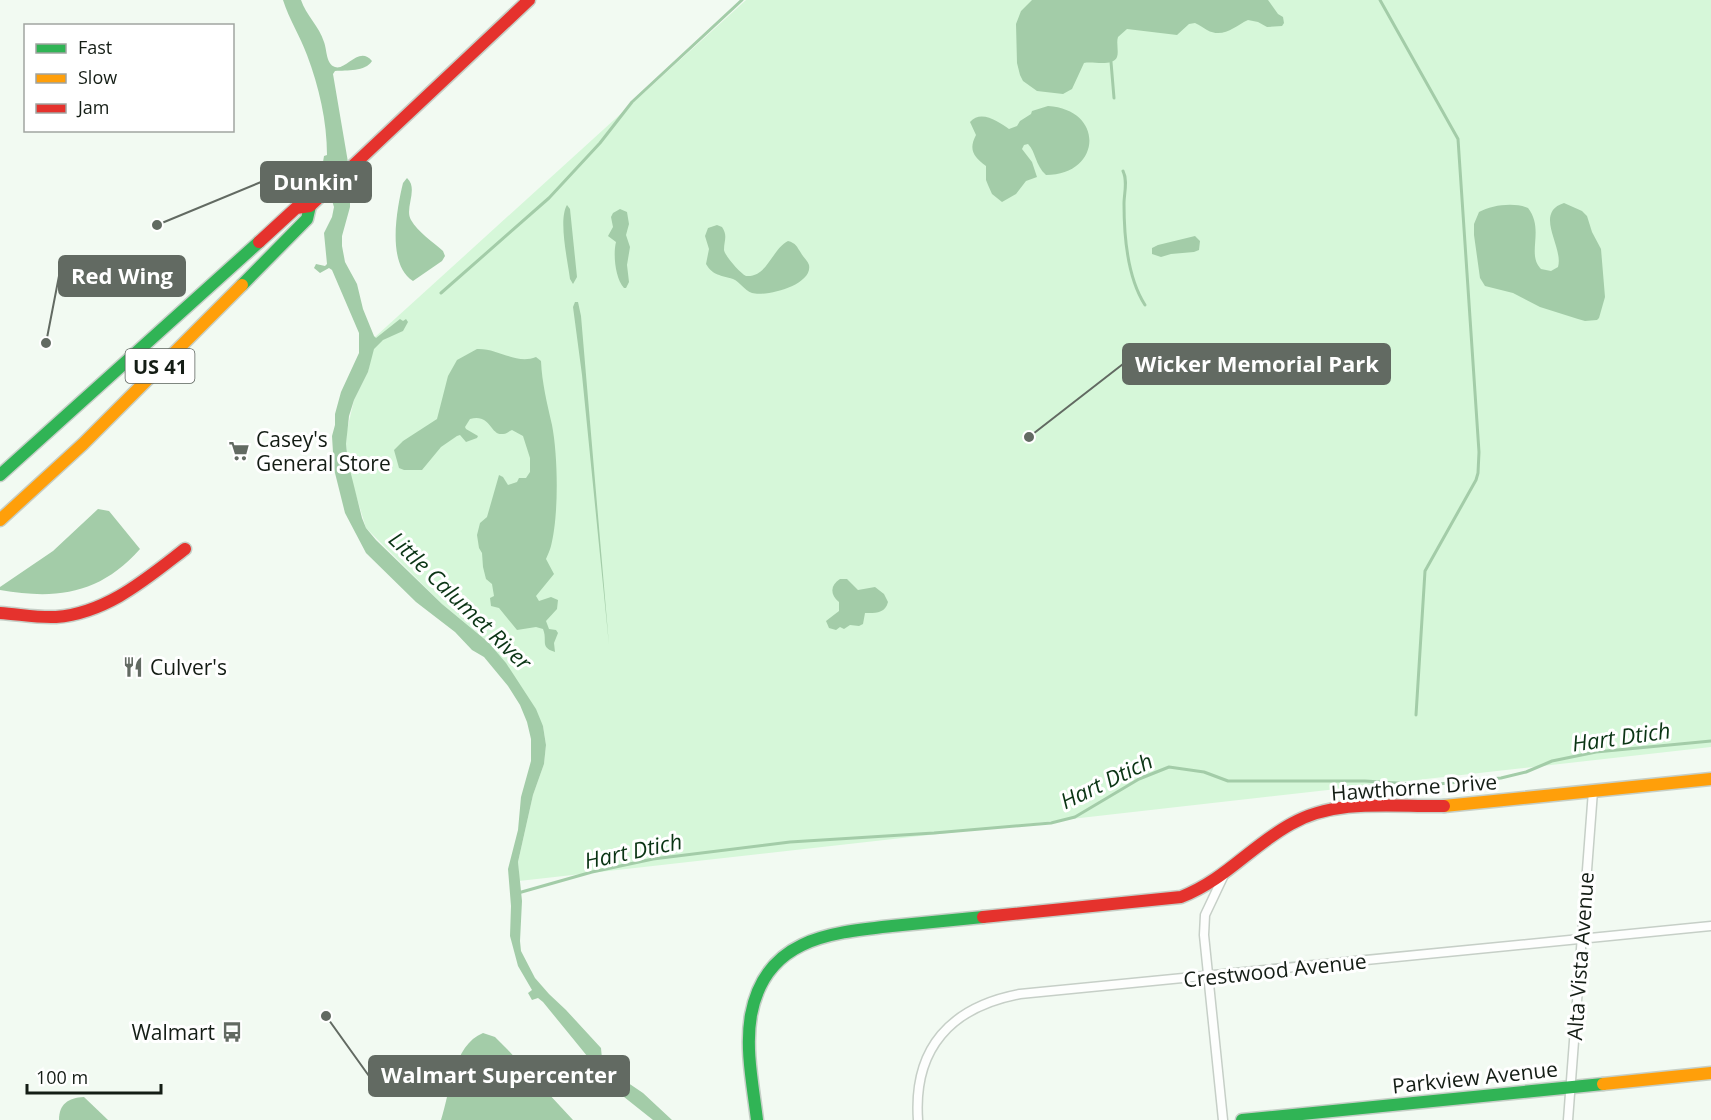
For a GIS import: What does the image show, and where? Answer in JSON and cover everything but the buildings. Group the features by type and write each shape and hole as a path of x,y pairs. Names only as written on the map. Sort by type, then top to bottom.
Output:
{"main road":[{"name":"US 41","path":"0,520 83,444 307,219 310,206 529,0"},
{"name":"US 41","path":"0,475 296,208 310,206"},
{"path":"0,613 56,617 84,613 125,593 184,549"},
{"name":"Hawthorne Drive","path":"757,1120 749,1038 750,1020 757,992 773,967 799,944 824,935 1181,897 1193,894 1224,876 1248,854 1293,823 1326,812 1365,806 1460,805 1711,779"},
{"name":"Parkview Avenue","path":"1242,1120 1711,1073"}],"street":[{"name":"Alta Vista Avenue","path":"1568,1120 1593,791"},
{"path":"1224,876 1205,915 1204,935 1224,1120"},
{"name":"Crestwood Avenue","path":"918,1120 920,1080 932,1049 948,1026 965,1012 984,1003 1020,994 1711,926"}],"shaded area":[{"path":"283,0 301,0 322,36 328,60 332,65 344,66 362,56 372,61 360,69 335,71 333,74 350,174 350,207 342,236 342,246 345,262 357,284 363,309 374,336 376,338 400,319 403,321 406,319 408,322 403,331 383,340 374,349 368,372 349,416 346,444 348,462 362,518 366,528 376,540 442,604 488,642 506,663 536,709 543,726 546,745 544,764 533,795 518,862 522,901 521,951 535,978 601,1048 602,1059 609,1070 643,1093 672,1120 653,1120 614,1089 543,1002 538,998 532,1000 528,993 532,990 518,966 510,936 511,906 508,869 518,830 521,797 531,761 531,739 527,722 508,686 484,657 472,650 455,632 416,602 366,553 345,513 334,469 332,436 341,392 359,353 359,333 332,270 329,268 320,273 314,268 316,264 325,266 327,264 324,233 334,207 322,168 324,156 327,155 326,130 322,104 311,67"},
{"path":"746,0 1711,0 1711,747 519,881 518,862 533,795 544,764 546,745 543,726 488,642 442,604 366,528 352,482 346,445 354,400 368,372 375,337"},
{"path":"1032,0 1268,0 1283,17 1284,23 1282,26 1267,27 1248,20 1229,31 1218,33 1195,23 1189,24 1177,35 1127,29 1118,37 1118,55 1115,60 1107,63 1084,63 1072,89 1063,94 1037,91 1023,81 1020,75 1017,63 1016,24 1021,11"},
{"path":"1048,106 1067,110 1080,118 1087,130 1089,142 1086,154 1078,165 1064,172 1046,175 1031,147 1028,144 1024,145 1022,149 1032,162 1037,177 1026,181 1016,194 1002,202 992,194 986,180 986,166 972,149 976,135 970,122 974,118 985,117 1009,129 1017,126 1032,111"},
{"path":"407,178 412,188 409,210 411,220 443,251 445,256 442,261 413,281 399,262 396,249 398,206 403,183"},
{"path":"1564,203 1582,211 1587,216 1601,249 1605,297 1597,320 1585,321 1540,307 1513,293 1485,286 1480,278 1474,235 1474,224 1479,212 1503,205 1528,208 1535,225 1537,263 1541,269 1551,271 1558,267 1559,259 1550,222 1551,214 1555,208"},
{"path":"567,205 570,209 577,277 573,284 570,279 563,231 564,212"},
{"path":"620,209 627,212 629,224 626,235 630,247 627,265 629,282 626,288 621,284 617,272 616,242 608,236 613,227 611,217"},
{"path":"717,225 722,227 725,233 725,253 746,276 753,275 764,268 782,245 788,241 796,246 808,262 808,272 804,278 787,288 759,294 749,292 735,280 714,273 706,264 709,249 705,236 708,228"},
{"path":"1195,236 1200,241 1199,250 1161,257 1152,254 1152,248 1158,245"},
{"path":"575,302 578,302 581,316 609,645 573,307"},
{"path":"477,349 521,359 536,357 541,361 554,438 556,502 554,533 546,559 554,574 536,596 539,601 551,597 558,600 557,609 546,621 549,629 556,630 558,633 554,643 555,652 545,646 543,629 536,627 517,630 499,608 491,606 490,598 494,596 492,584 486,579 477,535 480,523 487,517 499,475 508,485 517,482 519,478 526,478 530,472 530,458 523,436 512,430 499,434 482,419 470,419 465,427 478,436 477,438 466,442 460,435 457,436 441,447 422,470 399,468 394,450 403,441 437,419 448,376 457,360"},
{"path":"98,509 109,511 140,549 125,564 109,576 76,590 40,594 0,590 0,587 53,551"},
{"path":"840,579 847,579 858,590 875,587 884,594 888,602 887,606 879,612 865,613 863,624 859,626 850,625 836,630 829,628 826,621 839,611 839,602 832,590 834,584"},
{"path":"483,1033 495,1037 573,1120 441,1120 459,1059 473,1039"},
{"path":"84,1097 108,1120 59,1120 63,1106 69,1100"}],"waterway":[{"path":"441,293 549,198 600,143 632,102 742,0"},
{"path":"1380,0 1458,139 1479,452 1476,480 1425,571 1416,715"},
{"path":"1111,62 1114,98"},
{"path":"1123,171 1126,183 1124,217 1130,269 1145,305"},
{"name":"Hart Dtich","path":"518,893 592,872 653,859 790,842 1051,823 1075,817 1139,779 1169,767 1204,772 1228,781 1365,781 1428,785 1501,778 1526,772 1552,761 1596,752 1711,741"}],"traffic: fast":[{"path":"242,285 307,219 310,206"},
{"path":"0,475 259,242"},
{"path":"757,1120 749,1054 751,1015 758,990 770,970 785,955 823,937 845,932 983,917"},
{"path":"1242,1120 1603,1084"}],"traffic: slow":[{"path":"0,520 83,444 242,285"},
{"path":"1444,806 1711,779"},
{"path":"1603,1084 1711,1073"}],"traffic: jam":[{"path":"259,242 296,208 310,206 529,0"},
{"path":"0,613 56,617 92,609 125,593 185,549"},
{"path":"983,917 1181,897 1211,882 1263,842 1308,816 1346,807 1444,806"}],"place":[{"name":"Dunkin'","path":"157,225"},
{"name":"Red Wing","path":"46,343"},
{"name":"Wicker Memorial Park","path":"1029,437"},
{"name":"Casey's General Store","path":"239,451"},
{"name":"Culver's","path":"133,667"},
{"name":"Walmart Supercenter","path":"326,1016"},
{"name":"Walmart","path":"232,1032"}],"water label":[{"name":"Little Calumet River","path":"461,600"}]}
